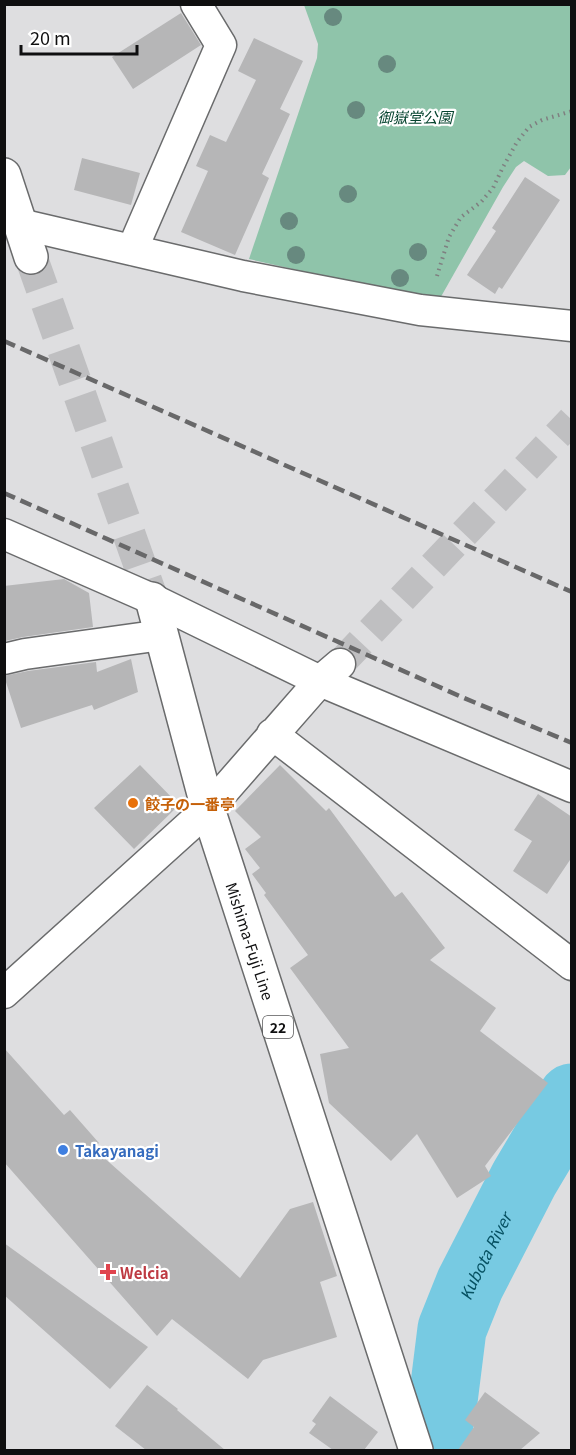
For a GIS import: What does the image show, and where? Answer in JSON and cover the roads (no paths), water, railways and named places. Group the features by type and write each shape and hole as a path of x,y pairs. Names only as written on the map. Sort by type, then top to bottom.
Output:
{"main road":[{"path":"4,175 31,256"},
{"name":"Mishima-Fuji Line","path":"152,599 208,809 416,1450"}],"street":[{"path":"132,250 221,45 196,4"},
{"path":"20,224 243,276 428,311 572,326"},
{"path":"4,534 330,673 572,787"},
{"path":"4,659 162,635"},
{"path":"4,993 208,809 272,734 330,673"},
{"path":"272,734 572,965"}],"waterway":[{"name":"Kubota River","path":"438,1428 452,1329 470,1284 524,1179 572,1098"}],"tunnel":[{"path":"31,257 152,599"},
{"path":"340,664 572,420"}],"railway":[{"path":"4,341 572,592"},
{"path":"4,493 464,698 572,743"}],"place":[{"name":"餃子の一番亭","path":"133,803"},
{"name":"Takayanagi","path":"63,1150"},
{"name":"Welcia","path":"108,1272"}],"park label":[{"name":"御嶽堂公園","path":"415,116"}]}
